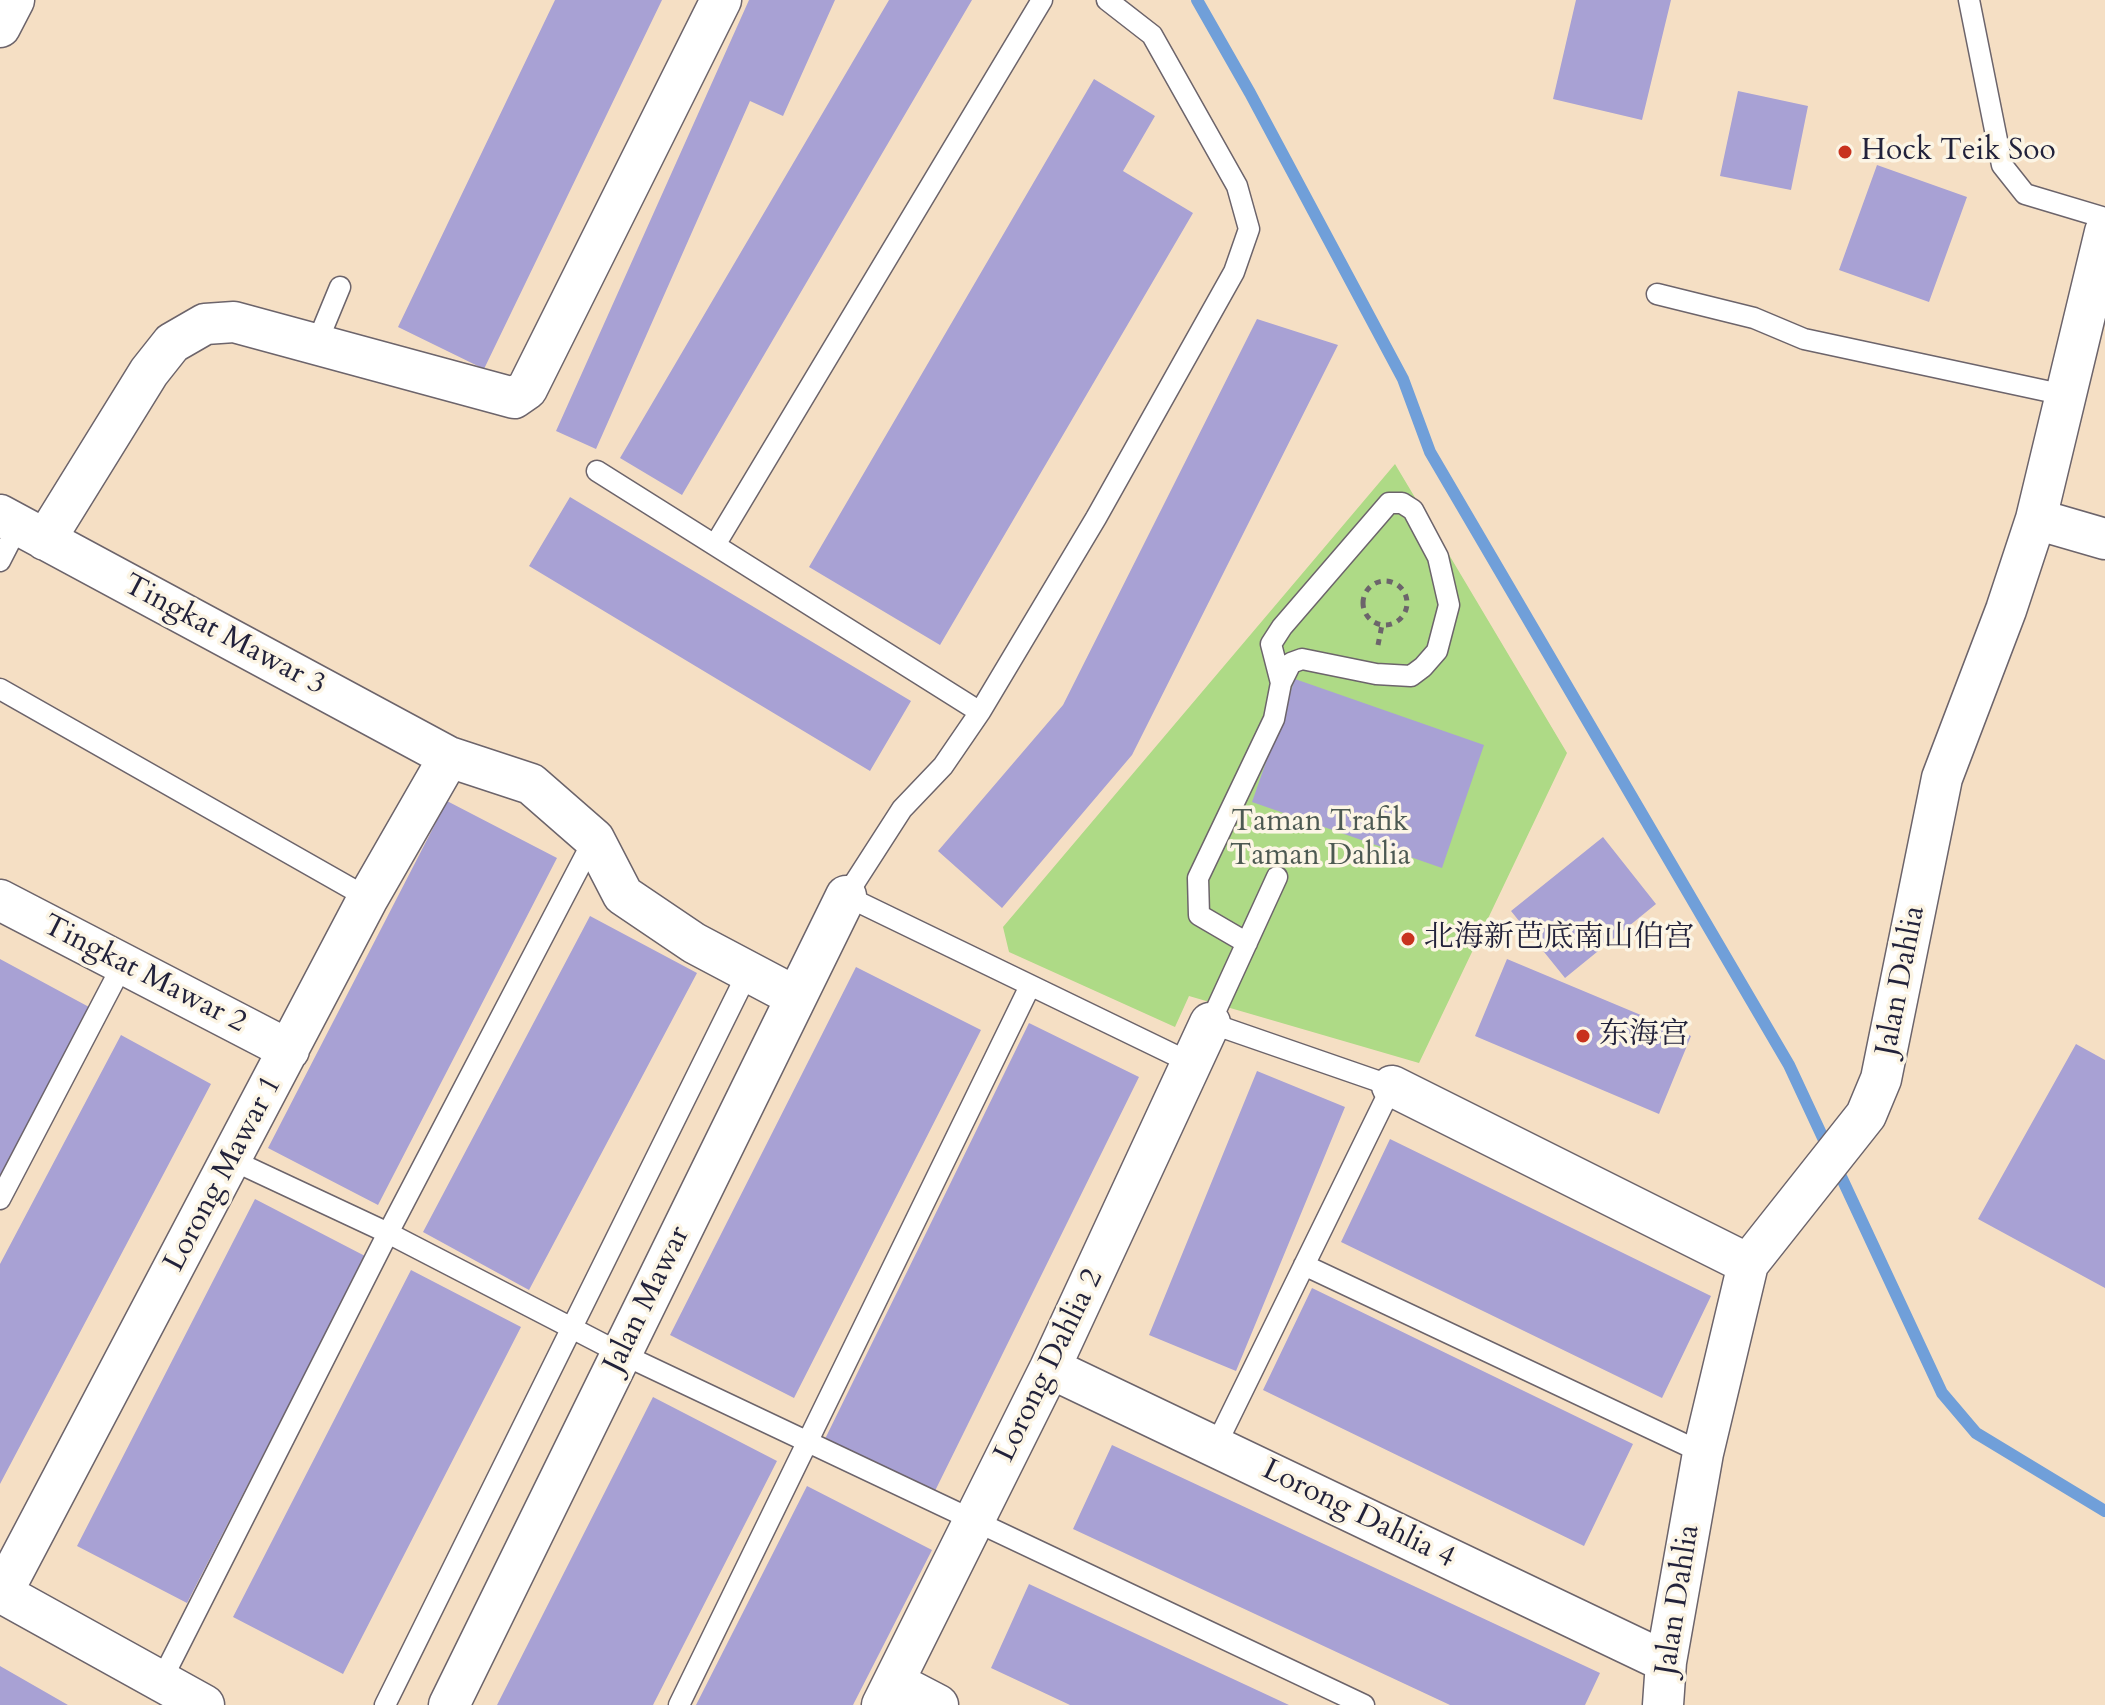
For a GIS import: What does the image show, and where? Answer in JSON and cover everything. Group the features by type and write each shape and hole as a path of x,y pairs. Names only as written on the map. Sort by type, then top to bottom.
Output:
{"street":[{"path":"0,27 14,0"},
{"path":"21,527 172,343 205,324 234,322 514,398 527,389 721,0"},
{"name":"Jalan Dahlia","path":"1663,1705 1666,1662 1703,1453 1748,1264 1866,1115 1881,1079 1942,778 2006,610 2036,519 2105,232"},
{"path":"2036,519 2105,539"},
{"name":"Tingkat Mawar 3","path":"21,527 449,757 531,784 594,839"},
{"name":"Lorong Mawar 1","path":"1,1592 368,898 449,757"},
{"path":"594,839 623,895 694,943 796,997"},
{"name":"Jalan Mawar","path":"449,1705 846,896"},
{"name":"Tingkat Mawar 2","path":"0,900 289,1050"},
{"name":"Lorong Dahlia 2","path":"888,1694 1050,1368 1210,1023"},
{"path":"1392,1086 1748,1264"},
{"name":"Lorong Dahlia 4","path":"1050,1368 1666,1662"},
{"path":"1,1592 204,1705"},
{"path":"888,1694 938,1705"}],"lane":[{"path":"715,545 1042,0"},
{"path":"1107,0 1152,35 1237,186 1249,229 1234,272 1096,518 980,712 943,766 902,809 846,896 1191,1063"},
{"path":"1969,0 2002,165 2025,194 2105,218"},
{"path":"316,345 340,287"},
{"path":"1657,294 1754,318 1804,339 2065,395"},
{"path":"597,471 980,712"},
{"path":"1247,943 1199,915 1198,878 1274,719 1281,683 1291,663 1302,659 1396,677 1411,676 1437,651 1449,605 1438,557 1413,510 1402,503 1389,503 1282,627 1271,644 1281,683"},
{"path":"0,561 21,527"},
{"path":"0,689 368,898"},
{"path":"161,1681 388,1233 594,839"},
{"path":"1215,1447 1392,1086 1210,1023 1277,877"},
{"path":"0,1199 123,964"},
{"path":"385,1705 748,972"},
{"path":"679,1705 1030,986"},
{"path":"232,1160 388,1233 622,1354 1364,1705"},
{"path":"1304,1265 1703,1453"}],"path":[{"path":"1386,581 1400,587 1407,600 1400,620 1382,625 1366,616 1363,603 1372,585 1386,581"}],"green space":[{"name":"Taman Trafik Taman Dahlia","path":"1395,464 1567,753 1419,1063 1189,996 1175,1027 1009,952 1003,927"}],"building":[{"path":"555,0 662,0 484,369 398,327"},
{"path":"749,0 835,0 783,116 750,101 596,449 556,431"},
{"path":"889,0 972,0 682,495 620,458"},
{"path":"1576,0 1671,0 1642,120 1553,99"},
{"path":"1094,79 1155,116 1123,171 1193,213 940,645 809,567"},
{"path":"1738,91 1808,106 1791,190 1720,176"},
{"path":"1877,165 1967,197 1929,302 1839,270"},
{"path":"1257,319 1338,345 1132,755 1002,908 938,851 1063,705"},
{"path":"570,497 911,701 870,771 529,566"},
{"path":"1295,679 1484,745 1442,868 1252,802"},
{"path":"447,801 557,858 378,1205 268,1148"},
{"name":"东海宫","path":"1603,837 1656,904 1565,978 1511,911"},
{"path":"590,916 697,973 529,1290 423,1232"},
{"path":"0,959 89,1007 0,1176"},
{"name":"东海宫","path":"1507,959 1691,1036 1659,1114 1475,1036"},
{"path":"856,967 981,1030 794,1398 670,1335"},
{"path":"1029,1023 1139,1077 933,1495 824,1441"},
{"path":"121,1035 211,1084 0,1484 0,1264"},
{"path":"2076,1044 2105,1060 2105,1288 1978,1219"},
{"path":"1257,1071 1345,1107 1236,1371 1149,1335"},
{"path":"1390,1139 1711,1296 1662,1398 1341,1242"},
{"path":"255,1199 365,1256 187,1603 77,1546"},
{"path":"411,1270 521,1327 343,1674 233,1617"},
{"path":"1312,1288 1633,1444 1584,1546 1263,1390"},
{"path":"653,1397 777,1461 653,1705 497,1705"},
{"path":"1112,1445 1600,1673 1585,1705 1450,1705 1073,1529"},
{"path":"807,1486 932,1550 853,1705 696,1705"},
{"path":"1029,1584 1289,1705 1070,1705 991,1668"},
{"path":"0,1666 68,1705 0,1705"}],"waterway":[{"path":"1197,0 1403,379 1430,452 1789,1065 1942,1393 1976,1433 2105,1511"}],"place":[{"name":"Hock Teik Soo","path":"1845,152"},
{"name":"北海新芭底南山伯宫","path":"1408,939"},
{"name":"东海宫","path":"1583,1036"}]}
